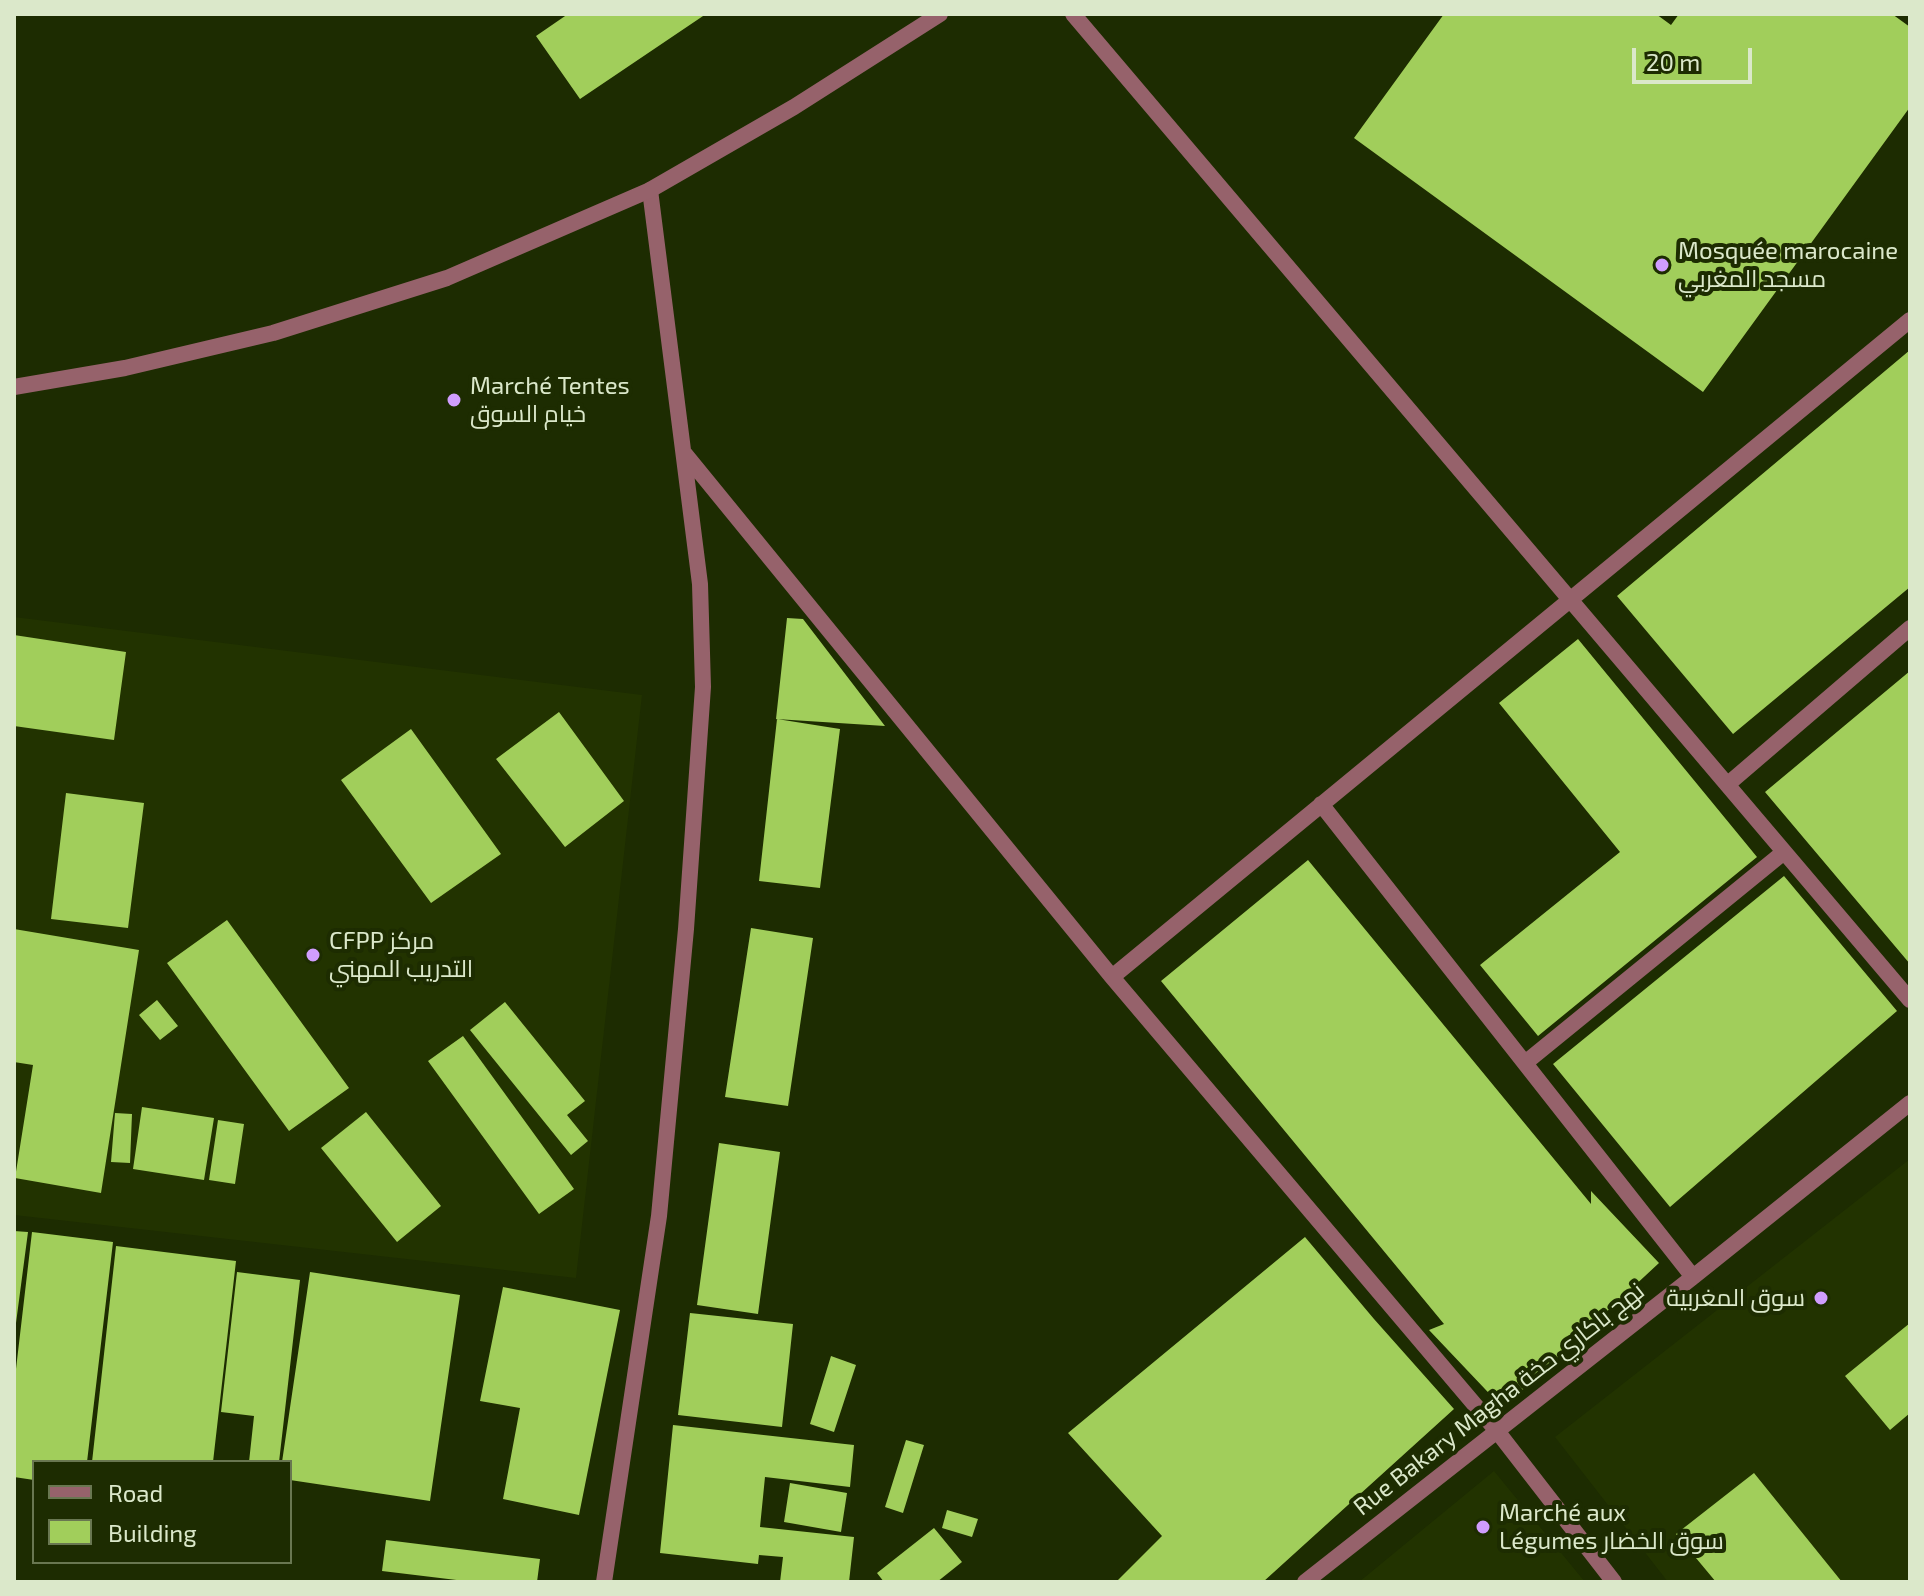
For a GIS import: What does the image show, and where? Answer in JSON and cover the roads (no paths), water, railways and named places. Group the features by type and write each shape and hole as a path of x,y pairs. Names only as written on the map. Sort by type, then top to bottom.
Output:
{"street":[{"path":"14,387 125,368 273,333 447,278 650,190 794,107 940,14"},
{"path":"1073,14 1910,1000"},
{"path":"604,1582 659,1216 688,898 703,687 700,584 650,190"},
{"path":"1112,977 1910,320"},
{"path":"685,454 1112,977 1497,1431 1614,1582"},
{"path":"1728,784 1910,628"},
{"path":"1321,804 1693,1277"},
{"path":"1525,1063 1784,852"},
{"name":"Rue Bakary Magha نهج باكاري حخة","path":"1305,1582 1910,1103"}],"place":[{"name":"Mosquée marocaine مسجد المغربي","path":"1662,265"},
{"name":"Marché Tentes خيام السوق","path":"454,400"},
{"name":"CFPP مركز التدريب المهني","path":"313,955"},
{"name":"سوق المغربية","path":"1821,1298"},
{"name":"Marché aux Légumes سوق الخضار","path":"1483,1527"}]}
